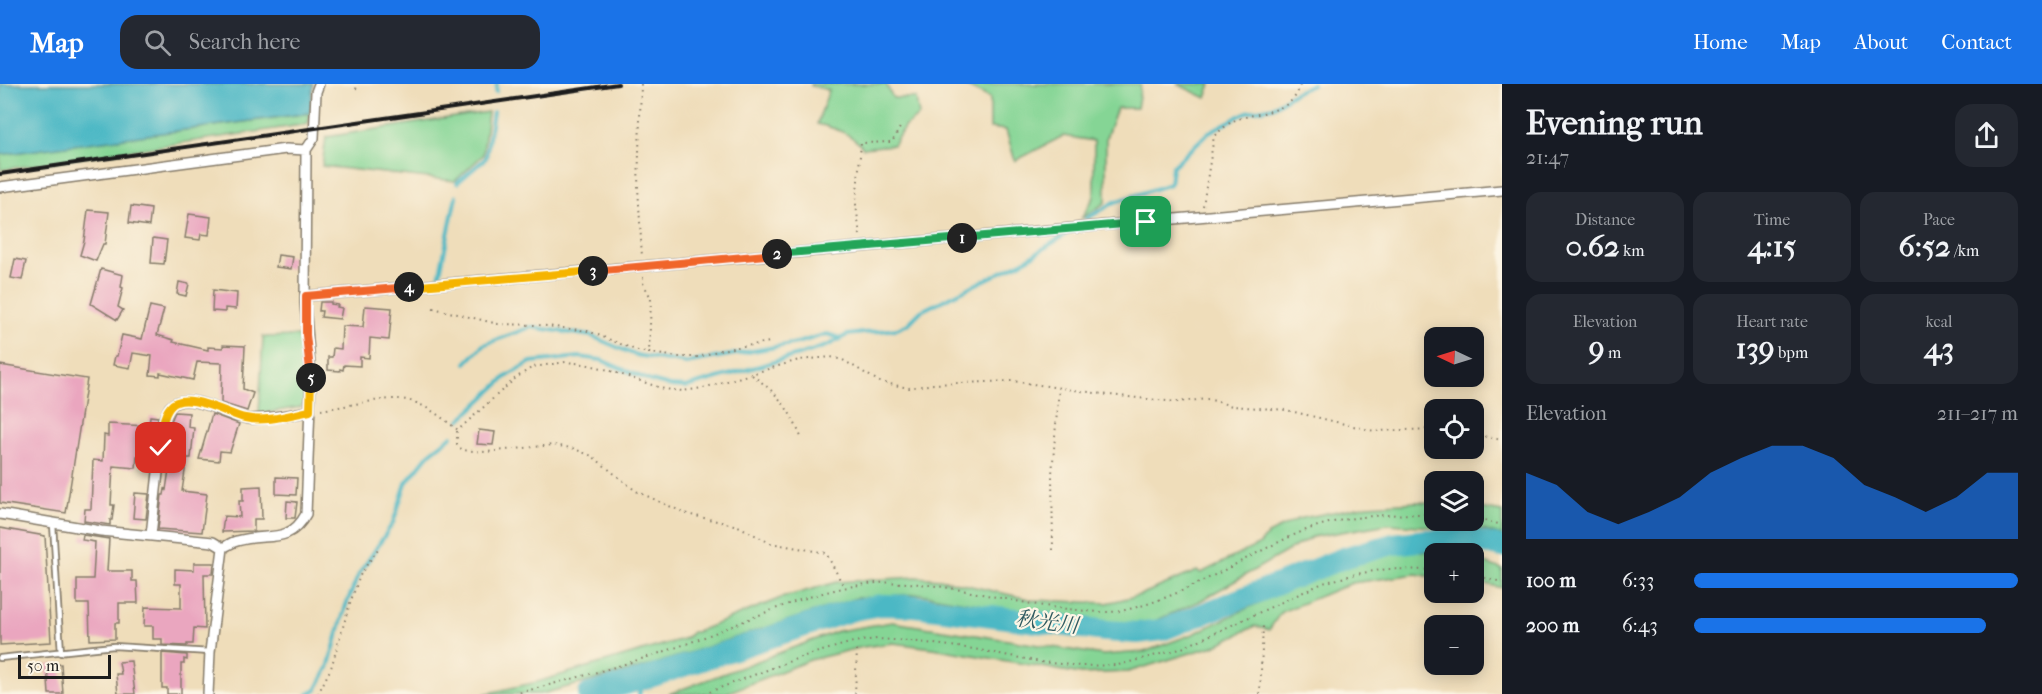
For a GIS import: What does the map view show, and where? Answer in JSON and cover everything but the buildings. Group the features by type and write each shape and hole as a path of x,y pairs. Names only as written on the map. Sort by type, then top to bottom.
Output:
{"street":[{"path":"223,548 237,541 286,535 300,526 306,514 311,378 306,335 306,150 314,138 316,92 319,84"},
{"path":"0,187 286,149 306,150"},
{"path":"306,296 1502,190"},
{"path":"151,535 164,419 169,408 176,402 189,401 205,404 247,419 274,418 310,411"},
{"path":"0,514 101,531 213,542 223,548"},
{"path":"208,694 210,652 223,548"}],"lane":[{"path":"53,524 61,653"},
{"path":"0,658 114,646 210,652"}],"path":[{"path":"356,89 358,84"},
{"path":"641,84 638,187 643,283 651,298 649,354"},
{"path":"1202,217 1214,136 1233,122 1272,111 1289,102 1298,93 1300,85"},
{"path":"862,247 856,205 861,143 892,142 902,124"},
{"path":"434,308 498,324 538,325 588,331 649,354 677,357 699,357 720,350 770,342"},
{"path":"844,587 826,553 770,543 738,526 687,514 636,491 585,452 553,445 486,452 462,450 457,444 458,430 517,377 533,367 566,362 584,364 664,389 683,391 703,388 799,360 831,357 843,360 880,382 909,388 933,384 1012,381 1177,402 1208,399 1232,406 1286,410 1374,431 1424,429"},
{"path":"750,374 774,392 792,415 801,436"},
{"path":"1053,550 1052,474 1059,387"},
{"path":"310,411 400,399 434,412 458,430"},
{"path":"1484,436 1502,440"},
{"path":"514,694 686,644 822,592 844,587 880,583 912,584 948,588 1050,607 1091,612 1123,610 1158,601 1304,531 1340,521 1388,514 1424,514"},
{"path":"1484,520 1502,525"},
{"path":"317,694 331,668 350,603 362,573 378,549"},
{"path":"704,694 801,657 853,642 877,639 974,649 1041,662 1080,666 1118,666 1180,649 1323,583 1356,573 1387,569 1424,570"},
{"path":"1484,578 1502,582"},
{"path":"1260,694 1263,626"},
{"path":"855,694 857,650"}],"green space":[{"path":"811,84 886,84 893,98 916,98 919,116 905,126 893,145 863,148 853,138 842,132 817,124 829,90 811,86"},
{"path":"962,84 1141,84 1137,108 1117,108 1106,138 1106,202 1081,219 1094,197 1094,141 1063,136 1015,161 1006,130 990,128 990,98"},
{"path":"1177,84 1211,84 1206,98"},
{"path":"488,112 483,155 455,181 322,166 326,137"},
{"path":"310,113 308,124 0,170 0,155 3,154"},
{"path":"299,336 306,401 301,407 259,414 263,337"},
{"path":"1424,502 1424,526 1388,524 1312,537 1200,601 1155,621 1108,626 919,594 856,598 649,666 541,694 484,694 537,682 686,638 692,632 781,598 837,582 916,577 940,579 1033,600 1107,603 1140,595 1197,571 1201,573 1260,544 1268,534 1298,519 1368,505"},
{"path":"1484,509 1502,512 1502,536 1484,530"},
{"path":"1399,550 1424,552 1424,575 1416,574 1352,583 1281,612 1269,630 1255,626 1214,646 1128,672 1081,674 893,643 863,647 810,660 724,694 669,694 838,631 892,622 1103,655 1144,652 1193,634 1336,566"},
{"path":"1484,563 1502,569 1502,588 1484,584"}],"water":[{"path":"0,84 313,84 310,113 0,155"}],"waterway":[{"path":"496,92 497,84"},
{"path":"1086,219 1115,202 1170,184 1172,167 1209,132 1247,112 1273,107 1313,84"},
{"path":"457,183 486,158 493,112"},
{"path":"439,278 456,196"},
{"path":"460,420 506,377 531,362 580,357 601,360 651,381 686,387 805,353 829,345 847,335 897,329 908,324 921,311 1024,261 1065,235"},
{"path":"466,363 483,345 531,327 591,336 635,355 686,363 797,343 827,334 840,338"},
{"path":"308,694 316,690 328,668 346,605 359,574 393,523 406,483 429,454 452,436"},
{"name":"秋光川","path":"589,694 647,678 853,610 881,605 914,606 1137,633 1162,630 1346,557 1393,544 1426,540 1476,541 1502,547"},
{"path":"639,694 647,678"}],"railway":[{"path":"0,174 618,84"}],"route":[{"path":"161,448 164,419 169,408 176,402 189,401 205,404 247,419 274,418 310,411 311,378 306,335 306,296 1146,222"}]}
